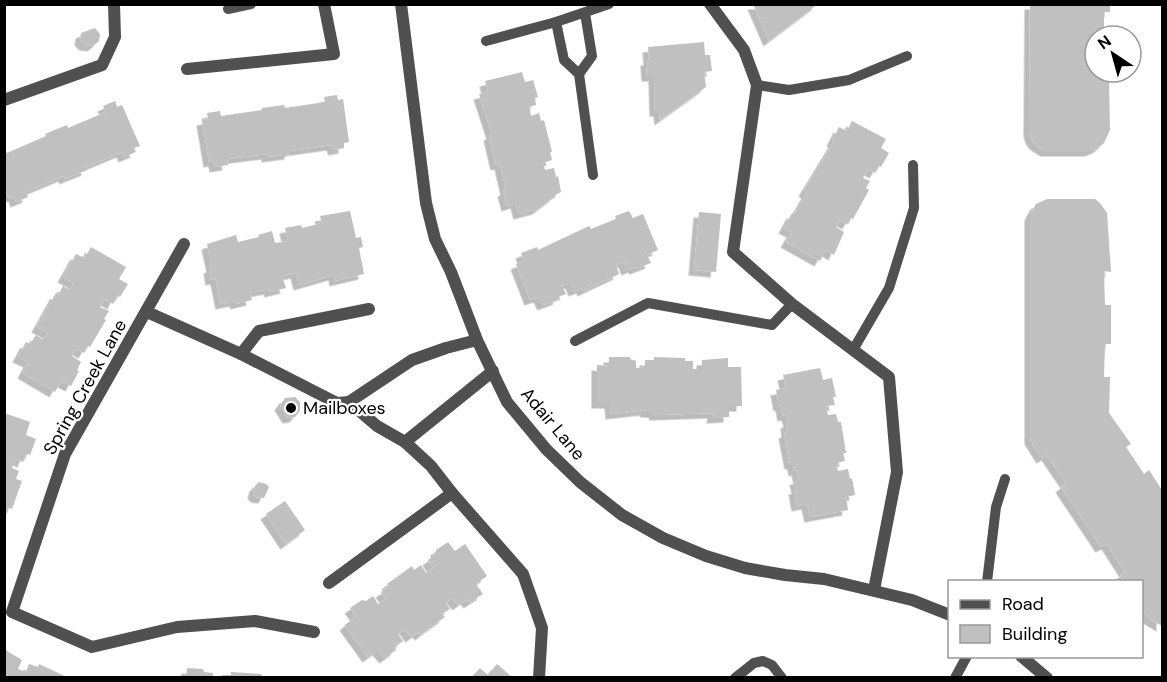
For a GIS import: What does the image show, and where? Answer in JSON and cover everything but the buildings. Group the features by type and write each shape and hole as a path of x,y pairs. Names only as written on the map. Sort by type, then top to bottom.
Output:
{"street":[{"path":"4,100 102,65 116,37 114,4"},
{"path":"187,69 334,54 324,4"},
{"name":"Adair Lane","path":"401,4 426,203 435,239 451,272 477,340 507,402 546,449 580,482 622,515 663,538 706,556 785,575 825,579 874,590 912,600 948,614"},
{"path":"710,4 744,50 757,85 733,252 792,304 889,377 897,472 874,590"},
{"path":"147,312 183,244"},
{"path":"241,354 259,331 369,309"},
{"name":"Spring Creek Lane","path":"314,632 255,621 177,627 92,647 8,611 65,454 147,312 241,354 337,403 349,402 377,426 405,442 431,466 523,574 542,628 539,678"},
{"path":"349,402 412,360 477,340"},
{"path":"405,442 493,371"},
{"path":"329,583 452,493"},
{"path":"1021,658 1047,678"}],"lane":[{"path":"228,9 251,4"},
{"path":"486,41 556,22 609,4"},
{"path":"579,74 592,56 585,13"},
{"path":"556,22 564,60 579,74 593,175"},
{"path":"757,85 789,90 849,80 907,56"},
{"path":"853,350 889,288 914,208 913,165"},
{"path":"575,341 648,303 772,325 792,304"},
{"path":"987,580 996,507 1005,479"},
{"path":"955,678 966,658"},
{"path":"735,678 754,663 763,661 772,665 782,678"}],"place":[{"name":"Mailboxes","path":"291,408"}]}
